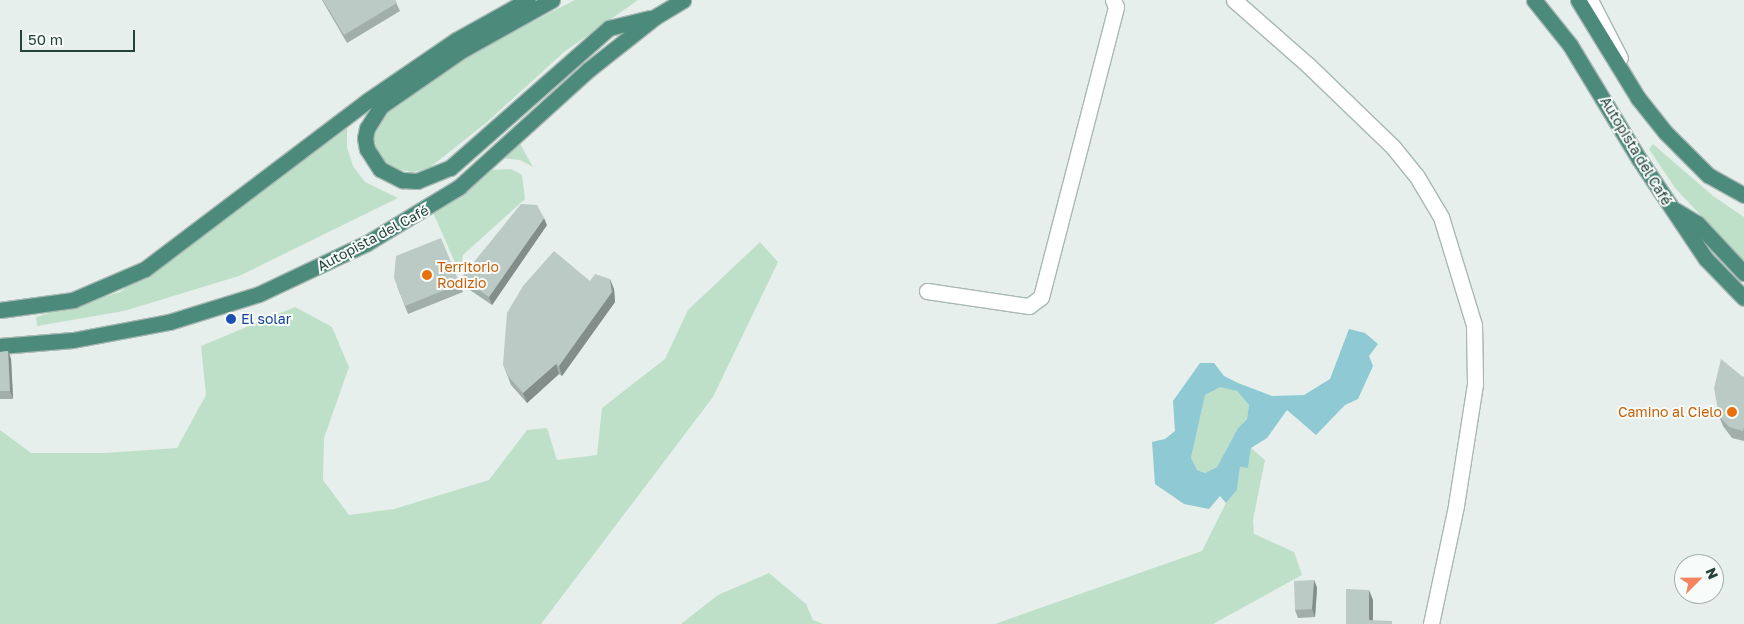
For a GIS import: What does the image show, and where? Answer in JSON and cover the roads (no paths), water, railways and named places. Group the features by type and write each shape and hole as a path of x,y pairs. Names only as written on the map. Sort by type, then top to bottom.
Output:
{"highway":[{"path":"0,310 73,300 145,269 367,101 456,40 528,0"},
{"path":"552,0 462,50 381,106 367,128 366,138 370,155 380,169 402,180 417,182 450,168 609,28 655,17"},
{"name":"Autopista del Café","path":"0,346 74,340 169,322 259,294 360,247 406,222 459,186 588,70 655,17 683,0"},
{"name":"Autopista del Café","path":"1534,0 1570,45 1670,207 1706,259 1744,298"},
{"name":"Autopista del Café","path":"1578,0 1638,98 1665,132 1708,175 1744,195"},
{"path":"1708,175 1744,203"},
{"path":"1670,207 1697,223 1744,273"}],"street":[{"path":"927,291 1029,306 1041,297 1116,6 1113,0"},
{"path":"1226,0 1263,24"},
{"path":"1234,0 1263,24 1393,147 1416,175 1441,217 1474,325 1475,384 1456,506 1431,624"},
{"path":"1524,0 1570,45"},
{"path":"1590,0 1638,98"}],"water":[{"path":"1349,329 1365,333 1378,344 1369,356 1373,366 1358,399 1345,405 1316,435 1287,410 1267,438 1251,448 1248,468 1240,467 1237,490 1226,503 1220,496 1209,509 1184,504 1155,484 1152,442 1165,439 1175,431 1173,401 1200,363 1214,363 1224,376 1272,396 1304,395 1330,379","holes":["1220,387 1237,391 1249,405 1247,419 1238,428 1217,467 1205,473 1197,470 1191,458 1205,395"]}],"place":[{"name":"Territorio Rodizio","path":"427,275"},
{"name":"El solar","path":"231,319"},
{"name":"Camino al Cielo","path":"1732,412"}]}
